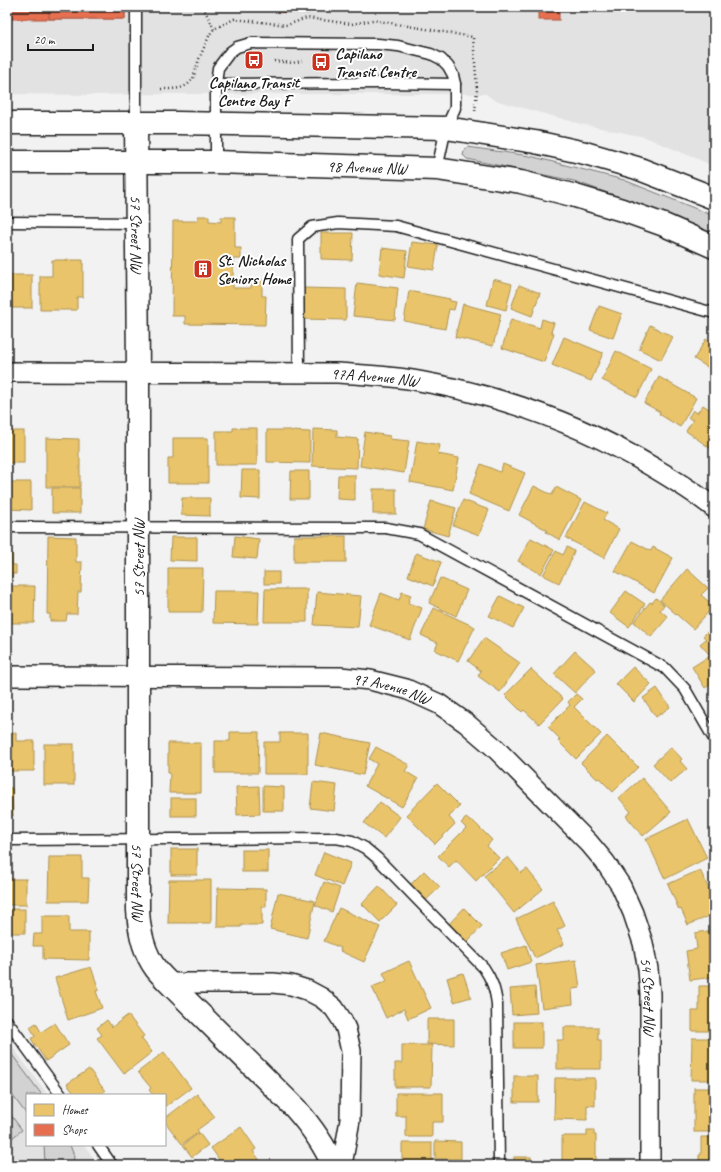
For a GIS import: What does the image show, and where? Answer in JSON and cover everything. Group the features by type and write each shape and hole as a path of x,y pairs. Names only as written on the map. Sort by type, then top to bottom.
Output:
{"main road":[{"path":"7,123 136,123 446,128 536,142 586,153 637,168 714,198"},
{"name":"57 Street NW","path":"136,123 139,924 146,950 156,969 295,1108 304,1118 324,1147 333,1165"},
{"name":"98 Avenue NW","path":"7,162 216,162 437,169 521,182 572,195 650,220 714,247"}],"street":[{"name":"97A Avenue NW","path":"7,372 299,372 373,375 419,381 464,390 562,421 635,457 680,484 714,508"},
{"name":"97 Avenue NW","path":"7,676 340,677 370,680 406,689 439,704 466,723 495,748 589,844"},
{"name":"54 Street NW","path":"589,844 605,862 621,886 633,913 643,943 648,969 650,994 650,1165"},
{"path":"169,983 273,983 291,985 307,990 322,998 334,1008 346,1029 351,1051 350,1120 342,1165"}],"lane":[{"path":"136,7 136,123"},
{"path":"216,162 216,84 218,68 230,52 237,47 250,44 378,44 398,46 430,54 441,59 448,66 453,75 455,84 455,108 446,128 437,169"},
{"path":"216,84 455,84"},
{"path":"7,222 137,223"},
{"path":"299,372 298,239 312,226 338,223 396,226 714,313"},
{"path":"7,527 386,528 419,534 665,668 685,689 714,739"},
{"path":"7,840 138,838 336,838 352,841 365,848 377,858 484,968 492,979 496,991 497,1004 500,1165"},
{"path":"7,1021 60,1094"},
{"path":"99,1146 112,1165"}],"path":[{"path":"203,7 214,29"}],"shaded area":[{"path":"7,7 714,7 714,166 645,137 581,124 494,100 486,94 7,94"},
{"path":"468,147 530,156 624,180 714,216 714,235 678,218 574,181 467,159 463,155 464,150"},
{"path":"7,1039 47,1094 26,1094 26,1146 85,1146 99,1165 7,1165"},
{"path":"7,1048 41,1094 26,1094 26,1114 7,1088"},
{"path":"7,1110 22,1130 7,1142"},
{"path":"44,1146 70,1146 74,1156 73,1165 45,1165"}],"building: Homes":[{"name":"St. Nicholas Seniors Home","path":"198,216 209,216 209,221 221,222 221,217 235,217 235,248 241,248 241,259 233,259 233,288 251,288 251,279 262,279 262,296 266,296 265,325 185,324 185,316 172,316 173,221 198,221"},
{"path":"321,233 353,233 352,260 321,259"},
{"path":"412,242 438,245 434,270 408,266"},
{"path":"382,248 407,251 404,278 379,274"},
{"path":"52,260 83,260 83,297 77,297 77,310 40,310 40,276 52,276"},
{"path":"7,275 32,275 32,308 7,308"},
{"path":"493,279 512,284 506,310 487,305"},
{"path":"357,283 398,288 395,320 353,316"},
{"path":"519,285 540,293 532,316 511,308"},
{"path":"303,288 346,289 346,320 302,319"},
{"path":"409,291 450,299 450,301 456,302 454,310 449,309 445,329 404,321"},
{"path":"463,304 501,314 493,346 455,337"},
{"path":"599,306 622,314 613,338 590,330"},
{"path":"511,319 540,328 542,319 554,323 551,332 554,333 544,362 502,348"},
{"path":"650,325 673,337 661,360 639,349"},
{"path":"564,337 603,353 591,381 552,365"},
{"path":"706,339 714,344 714,359 709,368 694,359"},
{"path":"616,351 651,369 637,397 602,380"},
{"path":"659,377 696,398 680,427 659,414 660,412 644,403"},
{"path":"703,405 714,412 714,451 686,431 693,420 688,418 693,410 697,413"},
{"path":"233,428 257,428 257,465 216,465 216,431 233,431"},
{"path":"313,429 337,430 337,437 358,439 357,468 312,466"},
{"path":"267,430 310,432 310,463 267,462"},
{"path":"7,431 24,431 24,463 7,463"},
{"path":"365,432 390,436 390,439 409,441 404,473 360,466"},
{"path":"46,438 79,439 80,487 46,487"},
{"path":"173,438 208,438 208,483 168,483 168,458 173,458"},
{"path":"417,441 440,445 438,454 459,458 453,490 410,482"},
{"path":"481,464 500,472 503,464 525,473 509,511 469,494"},
{"path":"242,470 260,470 260,499 241,498"},
{"path":"291,471 309,471 309,499 290,499"},
{"path":"338,475 355,475 355,500 337,499"},
{"path":"7,482 31,482 31,510 7,509"},
{"path":"534,486 552,495 556,487 581,500 560,540 546,532 547,530 519,515"},
{"path":"52,488 80,488 80,513 52,513"},
{"path":"373,489 396,489 396,514 373,514"},
{"path":"182,498 210,498 210,516 181,515"},
{"path":"463,500 489,510 479,535 453,525"},
{"path":"431,501 456,508 448,536 423,529"},
{"path":"585,502 607,513 603,520 619,529 604,558 566,538"},
{"path":"48,536 76,537 76,562 82,562 81,592 78,592 77,614 67,614 66,621 50,621 50,614 47,614"},
{"path":"235,536 259,539 257,559 233,557"},
{"path":"294,536 346,536 346,562 294,562"},
{"path":"171,537 197,537 197,561 170,560"},
{"path":"531,538 554,550 541,574 518,561"},
{"path":"632,541 651,551 653,547 673,558 654,593 615,571"},
{"path":"567,547 574,551 572,559 559,583 543,575 556,551 563,555"},
{"path":"7,552 12,553 12,565 16,565 16,574 12,574 12,577 7,577"},
{"path":"416,553 441,562 433,586 408,576"},
{"path":"168,568 203,568 202,612 168,612"},
{"path":"687,569 708,588 701,595 714,606 693,629 660,600"},
{"path":"264,572 279,572 279,584 264,584"},
{"path":"440,578 467,590 456,616 429,603"},
{"path":"7,586 35,586 34,623 10,623 10,616 7,616"},
{"path":"265,589 307,589 307,622 264,622"},
{"path":"214,591 259,591 258,624 213,623"},
{"path":"626,591 645,604 629,627 610,613"},
{"path":"317,592 361,596 358,627 314,625"},
{"path":"402,592 411,595 408,603 422,608 410,640 369,625 381,593 399,600"},
{"path":"500,596 524,608 513,628 489,616"},
{"path":"656,598 664,605 660,610 668,617 651,637 634,622 650,602 652,603"},
{"path":"434,608 475,627 458,661 435,650 438,643 421,635"},
{"path":"714,626 714,649 709,654 700,644 706,639 703,636"},
{"path":"484,638 520,663 500,692 478,676 481,671 468,661"},
{"path":"575,651 596,670 575,693 554,674"},
{"path":"711,655 714,661 714,682 705,688 692,667"},
{"path":"633,667 651,684 634,702 616,684"},
{"path":"531,669 563,699 539,724 524,710 522,712 505,695"},
{"path":"657,688 670,707 656,717 643,698"},
{"path":"576,694 582,699 574,707 601,734 576,759 558,741 560,739 548,727 570,705 568,702"},
{"path":"230,732 259,732 258,773 215,773 215,741 230,741"},
{"path":"7,733 16,733 16,741 34,741 34,771 7,771"},
{"path":"280,733 308,733 308,774 264,774 264,742 280,742"},
{"path":"321,733 370,743 363,775 315,765"},
{"path":"607,736 638,767 613,792 581,763"},
{"path":"168,743 201,743 201,793 169,793 170,773 168,773"},
{"path":"44,744 74,744 74,785 44,785"},
{"path":"376,747 409,765 405,771 418,779 402,807 365,786 377,764 369,759"},
{"path":"671,747 682,759 680,761 687,769 670,783 653,764"},
{"path":"642,778 671,812 643,836 626,816 631,812 619,798"},
{"path":"313,782 337,785 334,811 310,808"},
{"path":"437,783 460,806 449,817 455,824 435,844 406,815"},
{"path":"259,786 260,814 237,815 236,787"},
{"path":"263,786 284,787 284,811 263,811"},
{"path":"7,788 12,788 13,816 7,816"},
{"path":"171,798 196,798 196,816 171,816"},
{"path":"380,802 400,817 384,838 364,823"},
{"path":"466,818 471,822 472,820 492,840 487,846 499,858 476,881 456,860 449,867 438,856 466,828 461,823"},
{"path":"688,819 707,858 665,879 646,839"},
{"path":"171,849 197,849 197,875 171,875"},
{"path":"242,850 268,850 268,872 242,872"},
{"path":"324,852 351,863 342,886 315,875"},
{"path":"49,857 82,857 82,878 89,878 88,901 48,901"},
{"path":"508,857 521,873 527,869 543,889 514,913 484,876"},
{"path":"700,870 714,900 714,914 688,925 681,909 679,910 668,884"},
{"path":"424,871 440,887 424,902 409,886"},
{"path":"7,879 26,879 26,905 7,905"},
{"path":"169,880 211,880 211,923 168,923"},
{"path":"324,882 340,888 332,912 315,905"},
{"path":"379,886 397,905 380,922 362,904"},
{"path":"218,888 266,889 266,907 262,907 262,925 217,927"},
{"path":"278,893 315,901 307,938 270,929"},
{"path":"553,901 565,926 557,930 564,944 535,958 516,919"},
{"path":"339,908 380,927 364,962 340,951 341,948 324,941"},
{"path":"464,908 482,926 465,944 447,926"},
{"path":"7,909 25,909 25,933 7,933"},
{"path":"42,916 69,916 69,932 89,932 89,960 43,959 43,946 33,946 34,934 42,934"},
{"path":"714,930 714,977 690,980 686,951 697,949 695,933"},
{"path":"526,945 531,962 507,970 501,953"},
{"path":"576,960 580,988 572,989 573,1004 542,1008 536,965"},
{"path":"409,961 431,1008 408,1019 404,1009 386,1018 372,987 387,981 383,973"},
{"path":"91,967 99,990 96,991 102,1008 68,1020 55,978"},
{"path":"463,973 471,997 454,1002 447,978"},
{"path":"699,986 714,986 714,1031 692,1031 692,1011 699,1011"},
{"path":"535,987 537,1013 512,1015 510,989"},
{"path":"128,1015 144,1036 141,1038 152,1052 124,1074 97,1038 102,1035 97,1028 107,1020 112,1027"},
{"path":"427,1019 454,1019 454,1045 427,1044"},
{"path":"514,1022 542,1022 542,1048 514,1048"},
{"path":"36,1023 41,1032 55,1023 69,1045 46,1061 31,1039 35,1036 30,1027"},
{"path":"564,1027 598,1027 598,1040 601,1040 601,1069 557,1069 557,1040 564,1040"},
{"path":"692,1038 714,1038 714,1080 691,1080"},
{"path":"402,1045 432,1045 431,1087 395,1087 395,1063 402,1063"},
{"path":"164,1052 191,1088 166,1106 166,1094 152,1094 149,1090 151,1088 138,1072"},
{"path":"89,1069 105,1091 100,1094 74,1094 67,1084"},
{"path":"514,1076 538,1076 538,1102 514,1102"},
{"path":"555,1078 595,1078 595,1106 587,1105 587,1120 554,1119"},
{"path":"694,1088 714,1088 714,1132 694,1132"},
{"path":"396,1093 443,1093 443,1122 432,1122 432,1137 406,1137 406,1116 396,1116"},
{"path":"197,1094 215,1117 197,1130 199,1132 182,1144 166,1123 166,1117"},
{"path":"241,1127 256,1149 253,1151 263,1165 223,1165 211,1148"},
{"path":"587,1130 594,1130 594,1135 596,1135 596,1165 562,1165 562,1136 587,1136"},
{"path":"199,1133 208,1145 192,1157 183,1145"},
{"path":"701,1137 714,1137 714,1165 699,1165 699,1155 701,1155"},
{"path":"435,1141 461,1142 461,1159 435,1159"},
{"path":"402,1143 432,1143 432,1165 395,1165 395,1162 402,1162"},
{"path":"514,1157 531,1157 531,1165 514,1165"}],"building: Shops":[{"path":"7,7 125,7 125,19 7,19"},
{"path":"49,7 125,7 125,19 49,19"},
{"path":"279,7 309,7 309,13 279,12"},
{"path":"538,7 559,7 559,20 538,20"}],"place":[{"name":"Capilano Transit Centre Bay F","path":"254,60"},
{"name":"Capilano Transit Centre","path":"321,62"},
{"name":"St. Nicholas Seniors Home","path":"203,269"}]}
